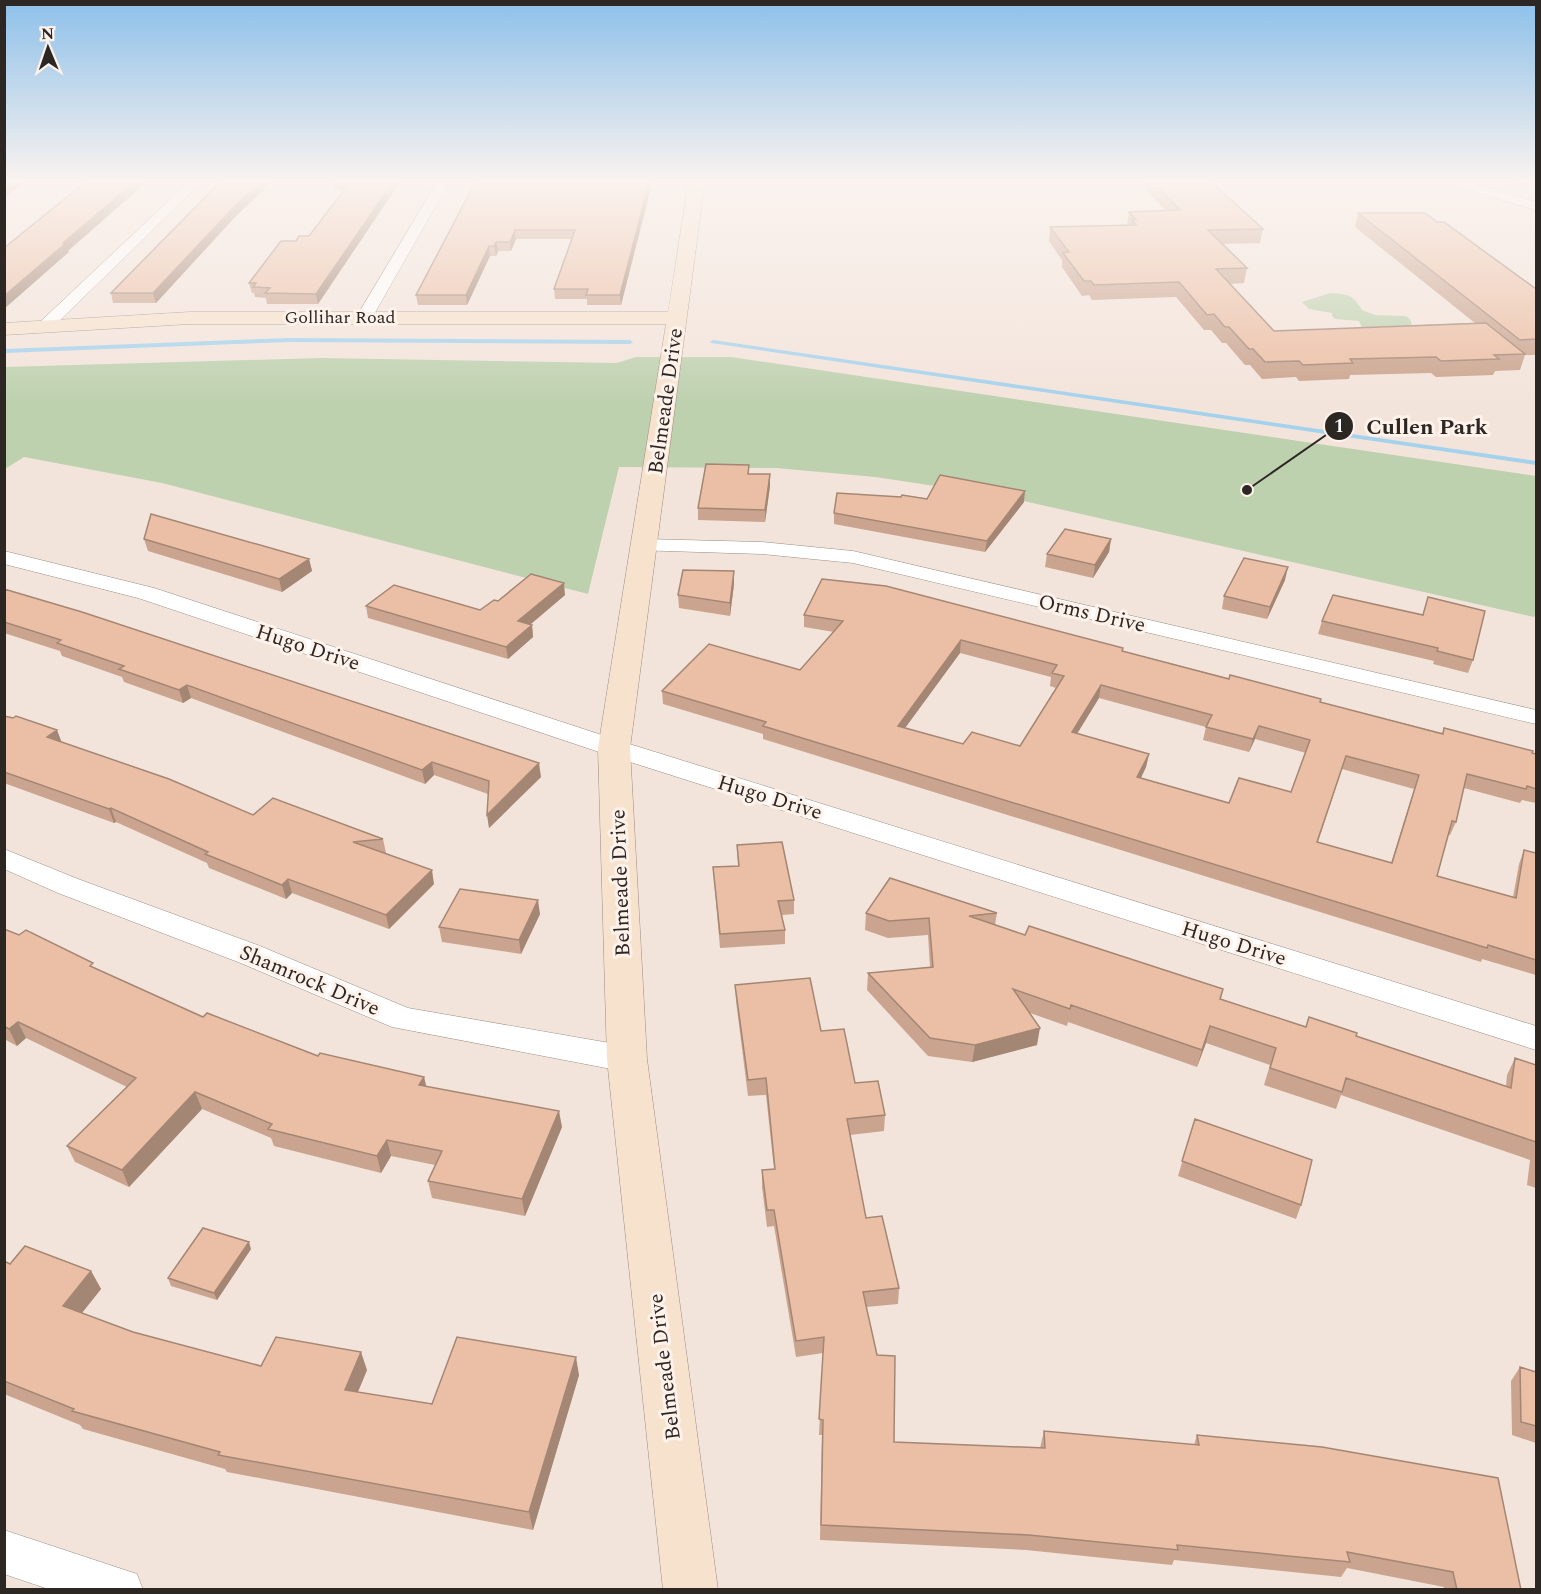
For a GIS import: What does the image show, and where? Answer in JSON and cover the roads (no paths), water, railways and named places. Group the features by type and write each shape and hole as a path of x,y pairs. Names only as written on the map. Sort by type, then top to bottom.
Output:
{"street":[{"path":"45,326 121,253"},
{"path":"365,316 401,253"},
{"name":"Belmeade Drive","path":"686,253 614,748 627,1059 691,1590"},
{"name":"Gollihar Road","path":"4,329 190,318 365,316 677,318"},
{"name":"Orms Drive","path":"644,545 762,548 854,557 1536,717"},
{"name":"Hugo Drive","path":"4,556 146,593 614,748 1536,1038"},
{"name":"Shamrock Drive","path":"4,858 68,886 249,954 403,1019 627,1059"},
{"path":"4,1552 121,1590"}],"waterway":[{"path":"4,351 289,340 630,342"},
{"path":"713,342 1536,463"}],"place":[{"name":"Cullen Park","path":"1247,490"}]}
